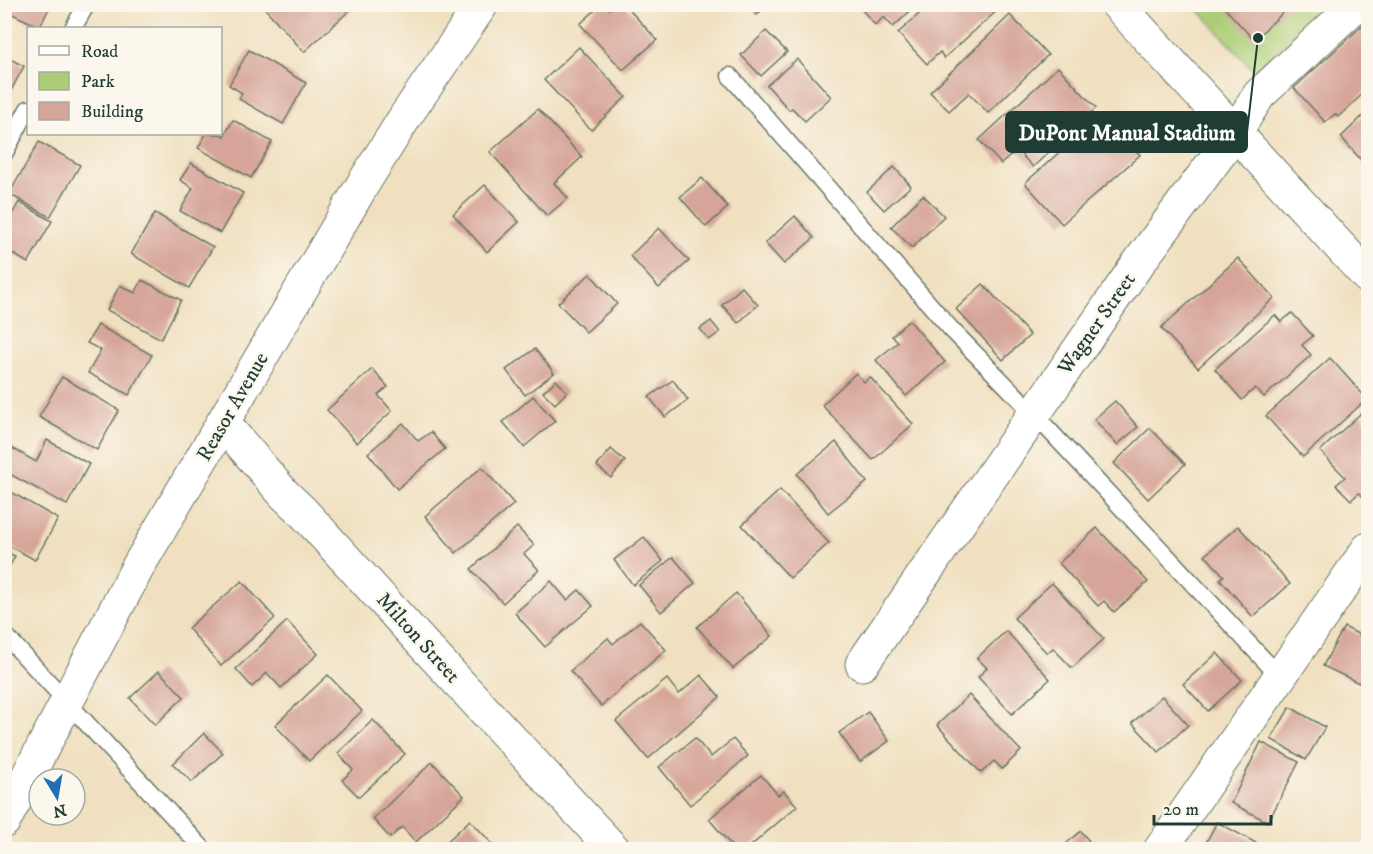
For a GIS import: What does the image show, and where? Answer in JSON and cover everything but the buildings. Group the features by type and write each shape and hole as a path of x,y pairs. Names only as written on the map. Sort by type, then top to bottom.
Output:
{"street":[{"name":"Reasor Avenue","path":"4,821 139,565 366,179 482,4"},
{"path":"1117,4 1368,277"},
{"name":"Wagner Street","path":"862,664 1137,265 1235,133 1259,95 1357,4"},
{"name":"Milton Street","path":"224,424 284,494 614,849"},
{"path":"1160,849 1368,549"}],"lane":[{"path":"74,27 87,4"},
{"path":"730,76 951,329 1034,414 1280,677"},
{"path":"4,154 27,110"},
{"path":"4,634 204,849"}],"green space":[{"path":"1194,5 1329,5 1255,72"}],"place":[{"name":"DuPont Manual Stadium","path":"1258,38"}]}
